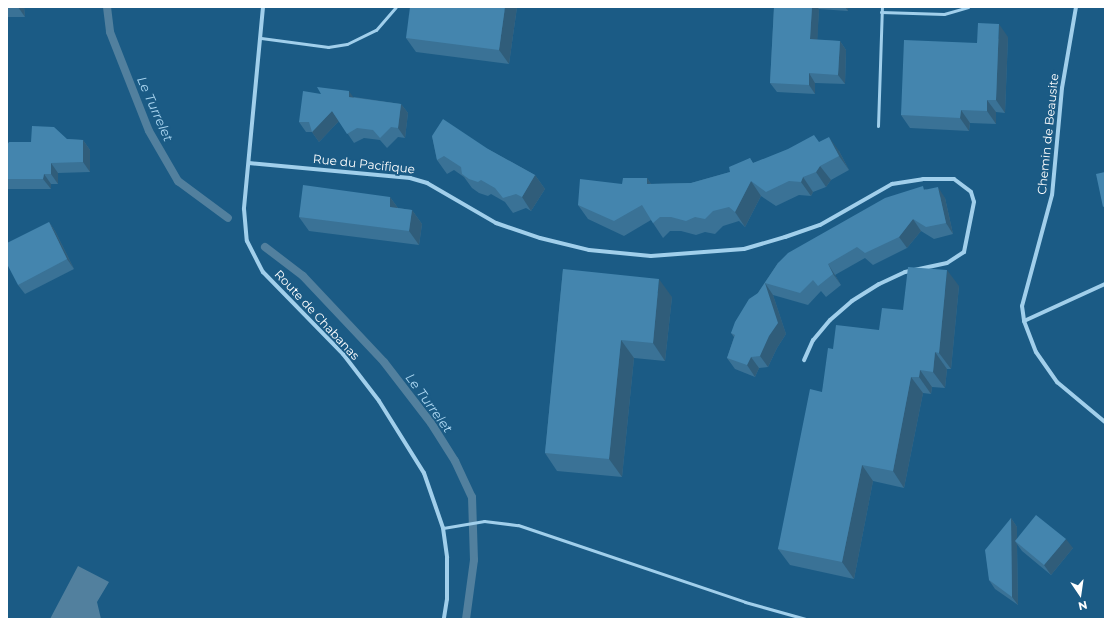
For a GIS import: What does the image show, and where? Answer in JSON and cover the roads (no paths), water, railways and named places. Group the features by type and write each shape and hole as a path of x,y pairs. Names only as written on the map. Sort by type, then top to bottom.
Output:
{"street":[{"name":"Route de Chabanas","path":"263,7 244,221 247,242 253,257 263,272 342,354 379,401 424,474 443,528 447,558 447,599 444,619"},
{"name":"Chemin de Beausite","path":"1076,7 1062,88 1052,195 1022,306 1024,321 1036,352 1057,382 1105,422"},
{"name":"Rue du Pacifique","path":"249,163 410,178 427,183 496,223 540,238 589,250 651,256 744,249 785,238 820,225 892,184 923,178 954,179 971,192 974,202 964,252 947,263 905,272 879,284 852,301 830,320 813,340 804,360"},
{"path":"1024,321 1105,284"}],"lane":[{"path":"261,38 328,47 347,44 376,30 396,7"},
{"path":"878,126 882,7"},
{"path":"881,12 944,14 968,7"},
{"path":"443,528 460,523 484,521 518,525 745,602 806,619"}],"water":[{"path":"78,566 109,582 97,602 101,619 50,619"}],"waterway":[{"name":"Le Turrelet","path":"107,7 110,32 149,131 178,181 228,218"},
{"name":"Le Turrelet","path":"265,247 303,276 384,362 431,423 455,461 472,497 474,560 466,619"}]}
